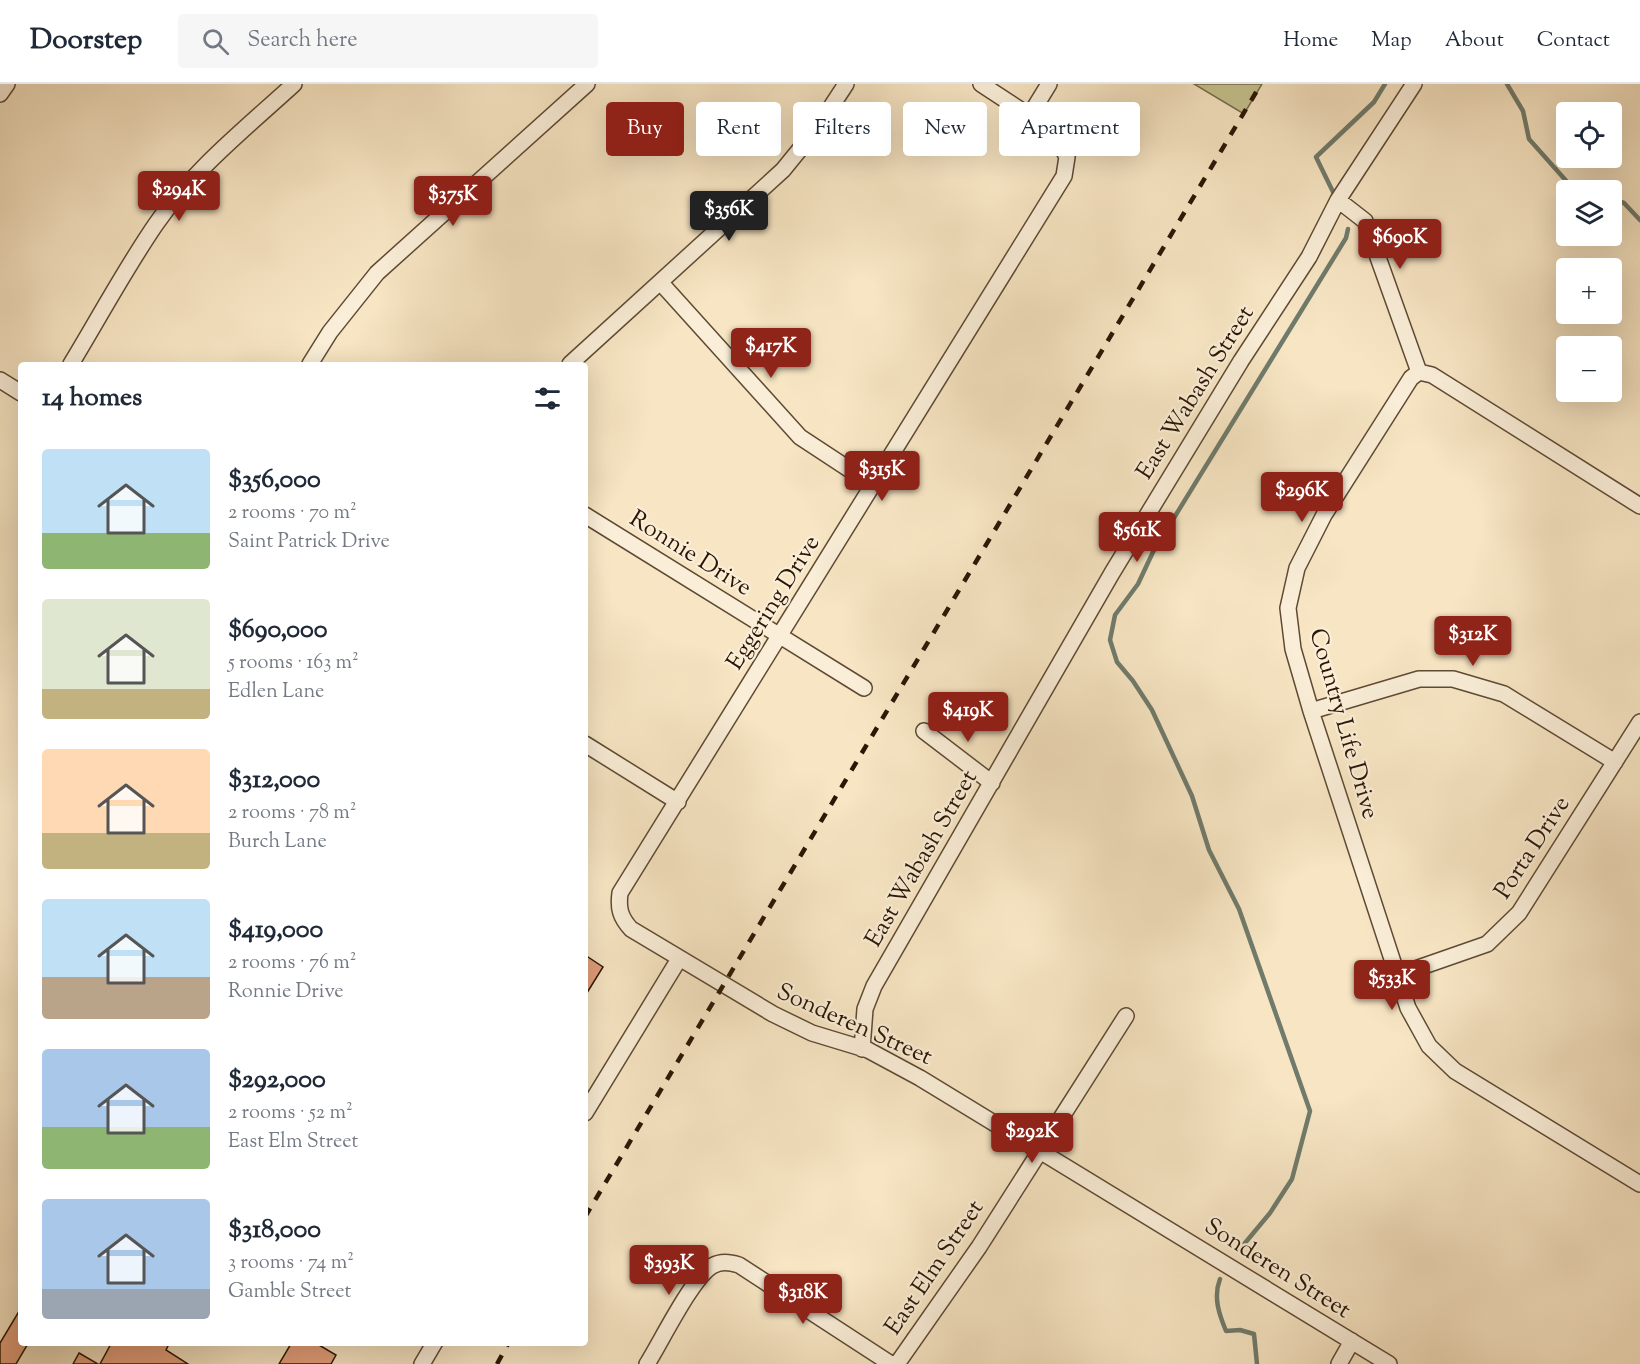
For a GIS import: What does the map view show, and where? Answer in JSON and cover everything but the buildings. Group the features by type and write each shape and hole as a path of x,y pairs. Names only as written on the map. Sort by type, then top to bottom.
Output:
{"street":[{"path":"0,94 7,84"},
{"path":"72,362 157,223 188,184 218,153 294,84"},
{"path":"311,362 330,332 377,273 587,84"},
{"path":"572,362 783,170 818,127 846,84"},
{"name":"Eggering Drive","path":"981,84 1009,102"},
{"path":"1038,102 1049,84"},
{"name":"East Wabash Street","path":"862,1048 864,1010 874,986 1112,573 1241,361 1309,257 1338,200 1414,84"},
{"name":"Eggering Drive","path":"618,906 620,892 781,637 1064,176 1067,156"},
{"path":"1338,200 1365,221 1419,372 1432,375 1640,506"},
{"path":"661,283 800,437 873,485"},
{"name":"Country Life Drive","path":"1419,372 1411,378 1324,515 1298,568 1288,609 1293,650 1408,1008 1429,1046 1455,1071 1639,1182"},
{"path":"0,380 18,391"},
{"name":"Ronnie Drive","path":"588,517 864,688"},
{"path":"1311,711 1419,679 1453,679 1504,694 1615,762"},
{"name":"Porta Drive","path":"1398,975 1487,944 1519,913 1640,722"},
{"path":"924,730 992,783"},
{"path":"588,746 678,802"},
{"name":"Sonderen Street","path":"618,906 622,920 631,928 679,959 773,1014 812,1033 862,1048 920,1078 1389,1364"},
{"path":"588,1108 679,959"},
{"name":"East Elm Street","path":"897,1364 1042,1151 1126,1016"},
{"path":"647,1364 698,1281 711,1267 722,1262 739,1265 891,1364"},
{"path":"1339,1364 1352,1341"},
{"path":"422,1364 433,1346"}],"shaded area":[{"path":"1194,84 1262,84 1244,114"}],"waterway":[{"path":"1336,198 1316,157 1374,102 1385,84"},
{"path":"1507,84 1523,111 1529,139 1565,180"},
{"path":"1622,202 1640,220"},
{"path":"1240,1249 1270,1213 1292,1179 1310,1111 1239,909 1209,850 1192,796 1152,710 1117,662 1110,640 1115,615 1138,584 1153,552 1346,238 1348,229"},
{"path":"1220,1279 1217,1299 1226,1331 1240,1330 1254,1334 1257,1364"}],"railway":[{"path":"588,1212 1261,84"},
{"path":"497,1364 507,1346"}]}
